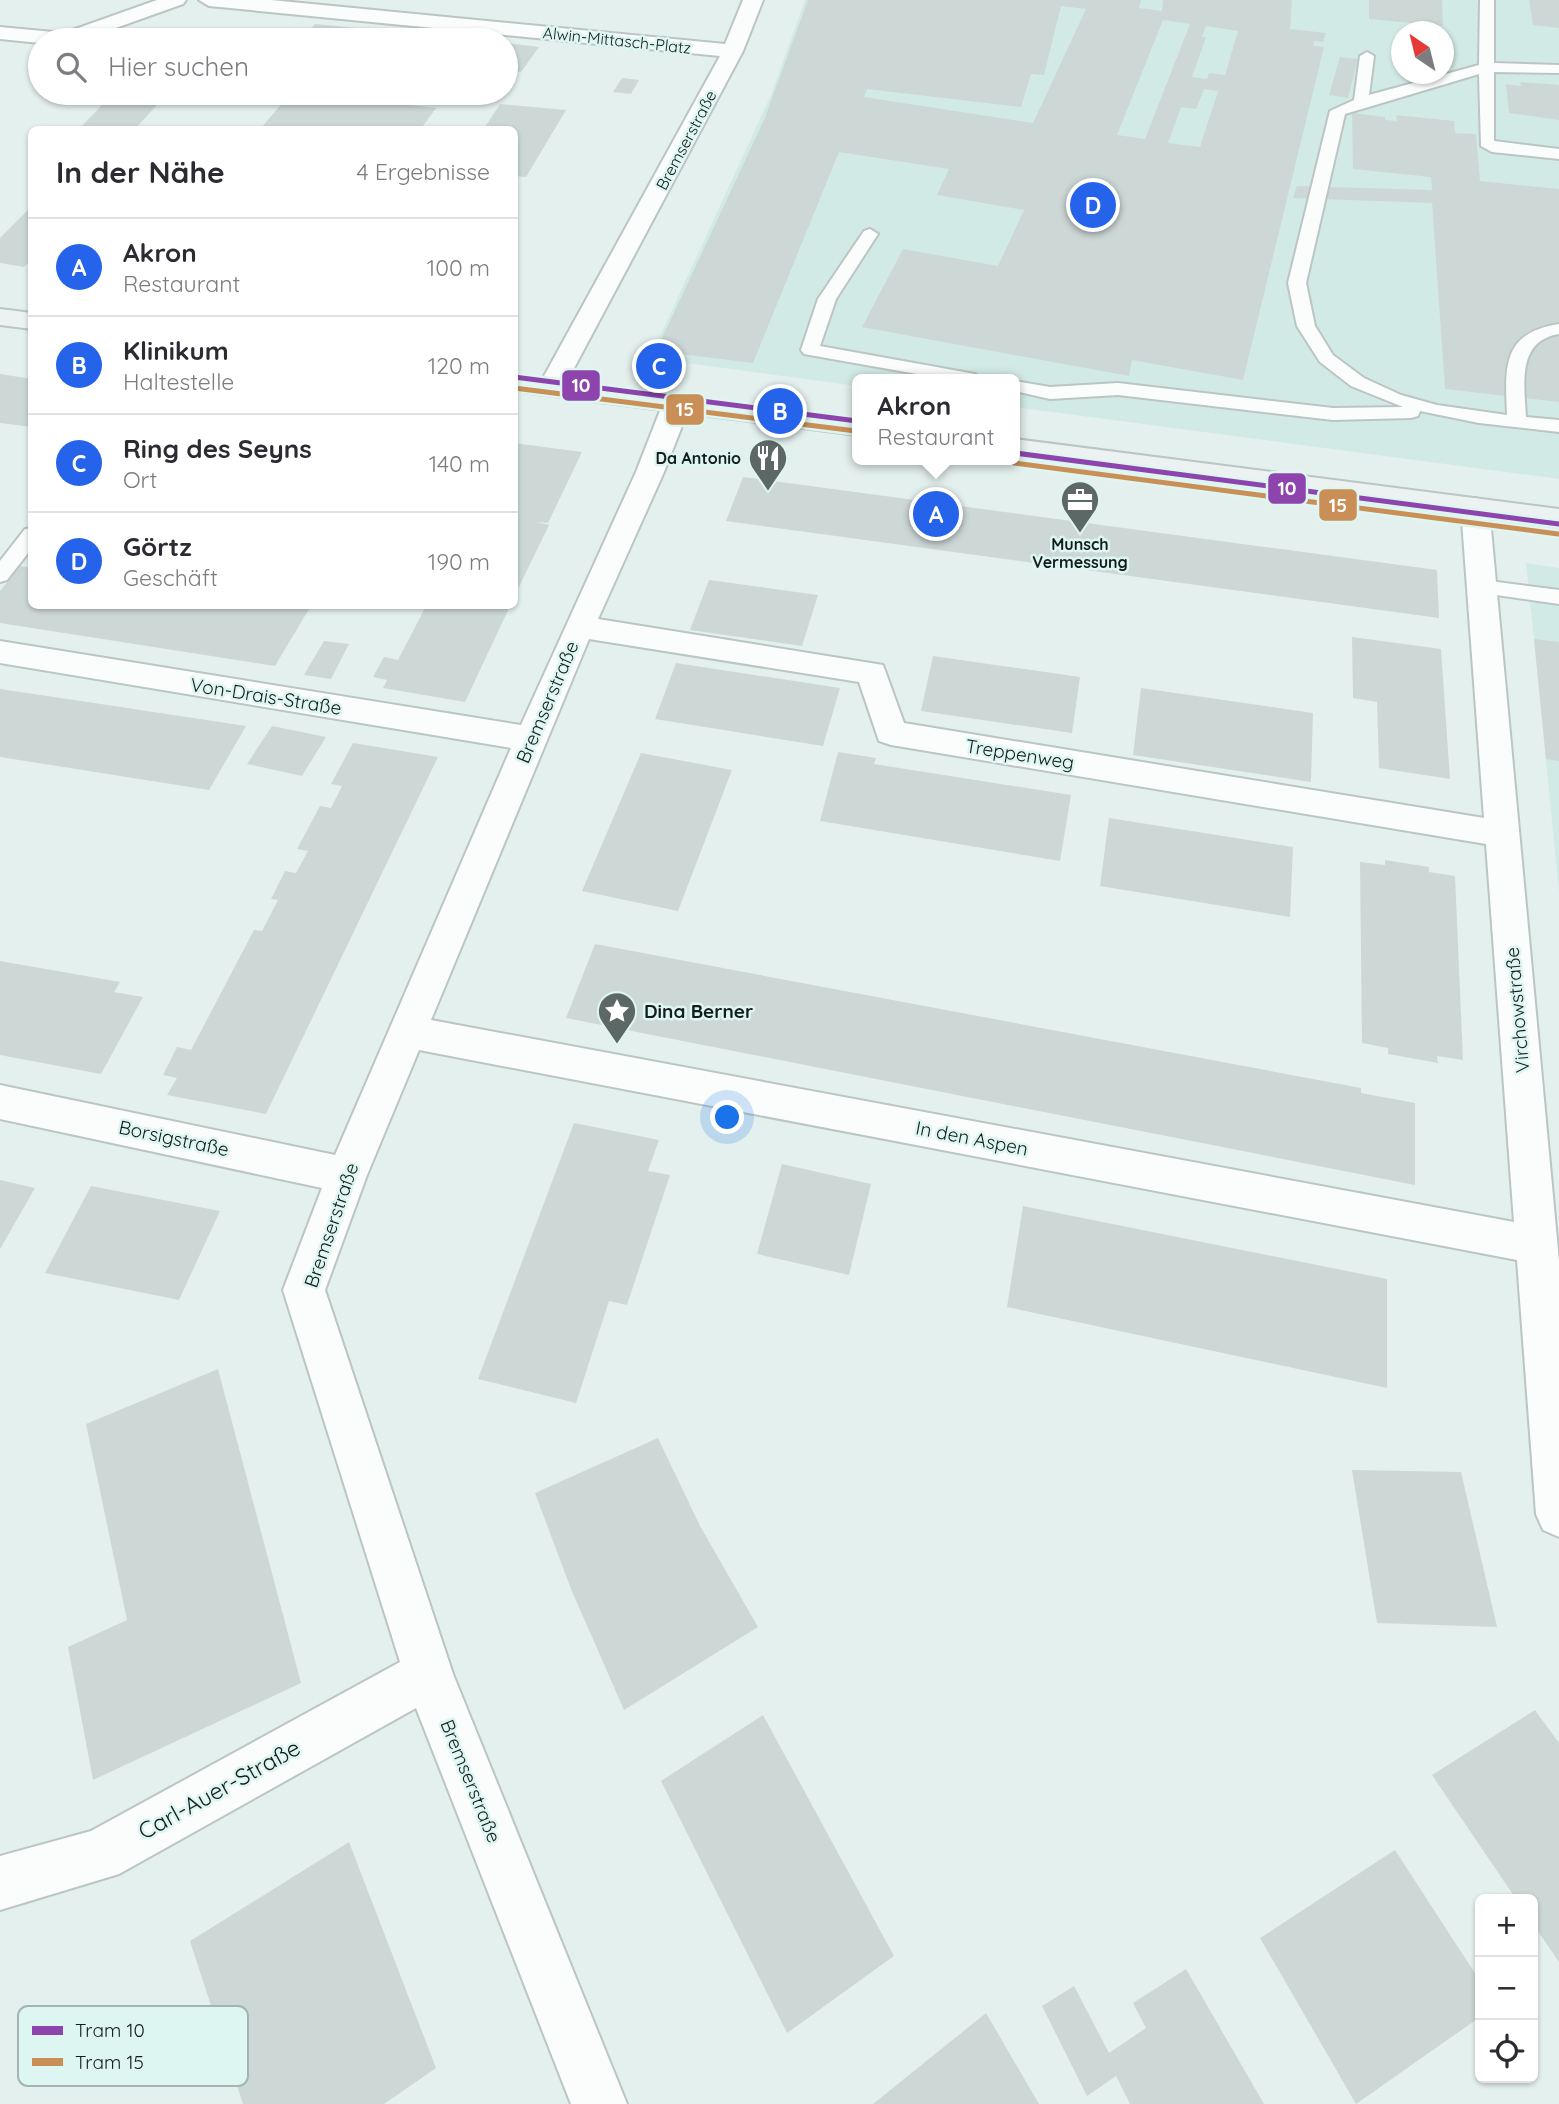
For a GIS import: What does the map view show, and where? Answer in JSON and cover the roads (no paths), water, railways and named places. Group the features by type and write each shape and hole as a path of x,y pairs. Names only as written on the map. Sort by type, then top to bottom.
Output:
{"street":[{"path":"97,28 176,0"},
{"name":"Alwin-Mittasch-Platz","path":"209,0 491,28"},
{"name":"Bremserstraße","path":"551,387 733,51 753,0"},
{"name":"Alwin-Mittasch-Platz","path":"518,31 733,51"},
{"path":"0,33 28,36"},
{"path":"0,317 28,320"},
{"path":"518,383 852,425"},
{"name":"Bremserstraße","path":"599,2104 428,1674 304,1290 347,1175 531,739 650,471 677,403"},
{"path":"1020,448 1559,518"},
{"name":"Virchowstraße","path":"1475,507 1559,1514"},
{"name":"Treppenweg","path":"579,627 872,673 891,733 1503,834"},
{"name":"Von-Drais-Straße","path":"0,652 531,739"},
{"name":"In den Aspen","path":"408,1032 1536,1245"},
{"name":"Borsigstraße","path":"0,1102 347,1175"},
{"name":"Carl-Auer-Straße","path":"0,1883 100,1855 428,1674"}],"lane":[{"path":"1487,0 1486,143 1492,147 1559,154"},
{"path":"1360,102 1367,57"},
{"path":"1437,411 1382,395 1336,366 1310,331 1298,302 1297,283 1338,111 1360,102 1488,67 1559,69"},
{"path":"870,234 827,299 810,350 947,374"},
{"path":"1517,421 1515,362 1525,341 1550,329 1559,329"},
{"path":"1020,387 1050,393 1118,389 1333,414 1437,411 1559,426"},
{"path":"0,575 28,539"},
{"path":"1482,586 1559,597"}],"tram line":[{"name":"10","path":"518,378 852,420"},
{"name":"15","path":"518,389 852,430"},
{"name":"10","path":"1020,454 1559,524"},
{"name":"15","path":"1020,464 1558,534"}],"place":[{"name":"Görtz","path":"1093,205"},
{"name":"Ring des Seyns","path":"659,366"},
{"name":"Klinikum","path":"780,411"},
{"name":"Da Antonio","path":"768,492"},
{"name":"Akron","path":"936,514"},
{"name":"Munsch Vermessung","path":"1080,534"},
{"name":"Dina Berner","path":"617,1045"}]}
